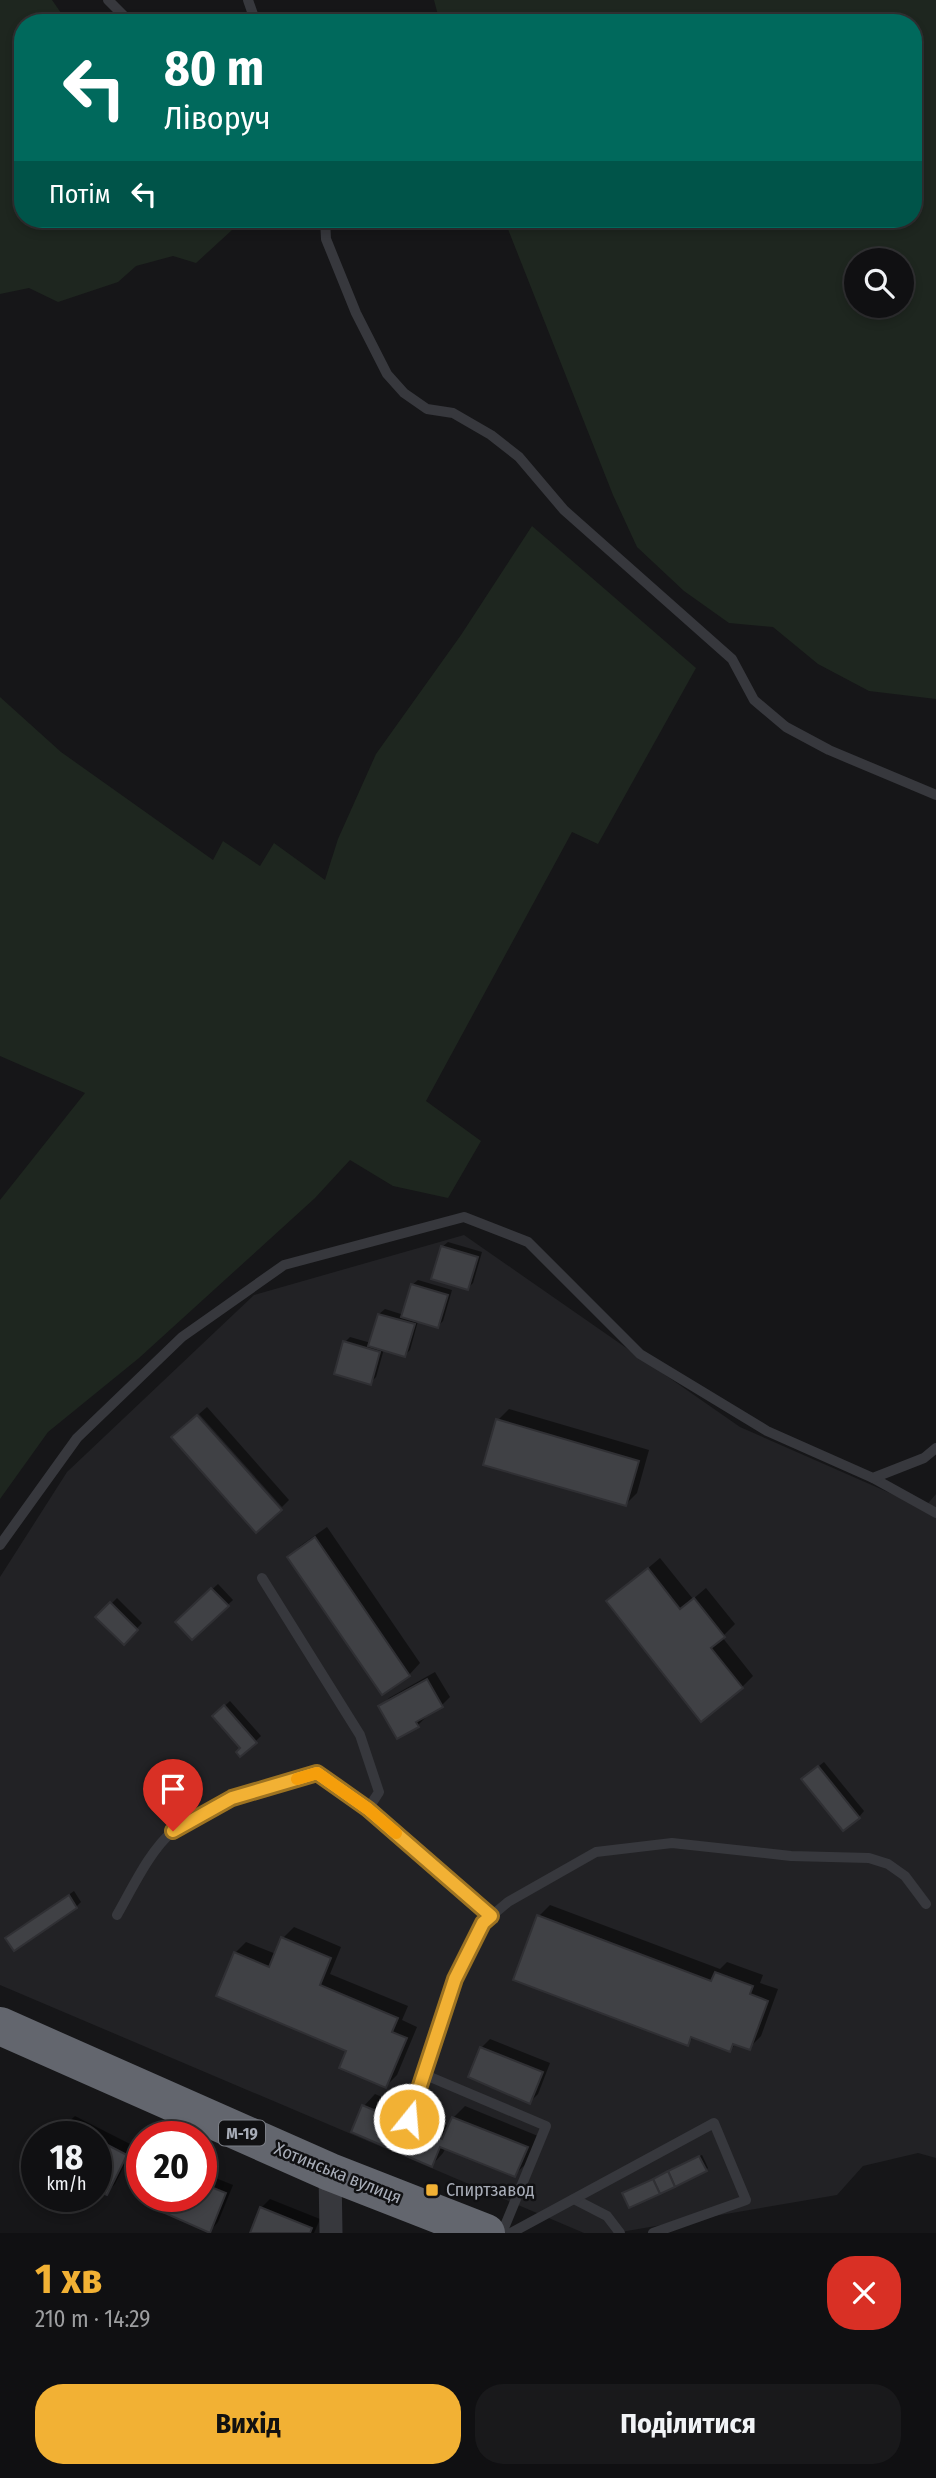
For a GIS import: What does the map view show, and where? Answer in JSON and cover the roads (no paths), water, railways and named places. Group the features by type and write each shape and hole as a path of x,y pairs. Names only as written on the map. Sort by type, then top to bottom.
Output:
{"highway":[{"name":"Хотинська вулиця","path":"0,2026 330,2172 486,2233"}],"street":[{"path":"330,2172 331,2233"}],"lane":[{"path":"108,0 122,14"},
{"path":"325,228 326,239 355,313 387,374 404,393 427,409 453,413 482,429 519,457 564,510 732,659 754,700 786,727 829,750 936,795"},
{"path":"0,1545 77,1438 194,1329 284,1265 464,1217 528,1242 640,1354 767,1431 873,1478 936,1513"},
{"path":"873,1478 924,1458 936,1448"},
{"path":"262,1578 360,1735 379,1792 368,1809"},
{"path":"117,1915 153,1856 173,1831 232,1798 317,1773 368,1809 491,1916"},
{"path":"409,2119 455,1979 483,1923 508,1902 596,1852 672,1843 791,1856 869,1858 888,1864 905,1875 926,1904"},
{"path":"423,2074 546,2126 502,2233"},
{"path":"511,2233 714,2123 746,2200 653,2233"},
{"path":"574,2199 607,2216 620,2233"}],"place":[{"name":"Спиртзавод","path":"432,2190"}]}
